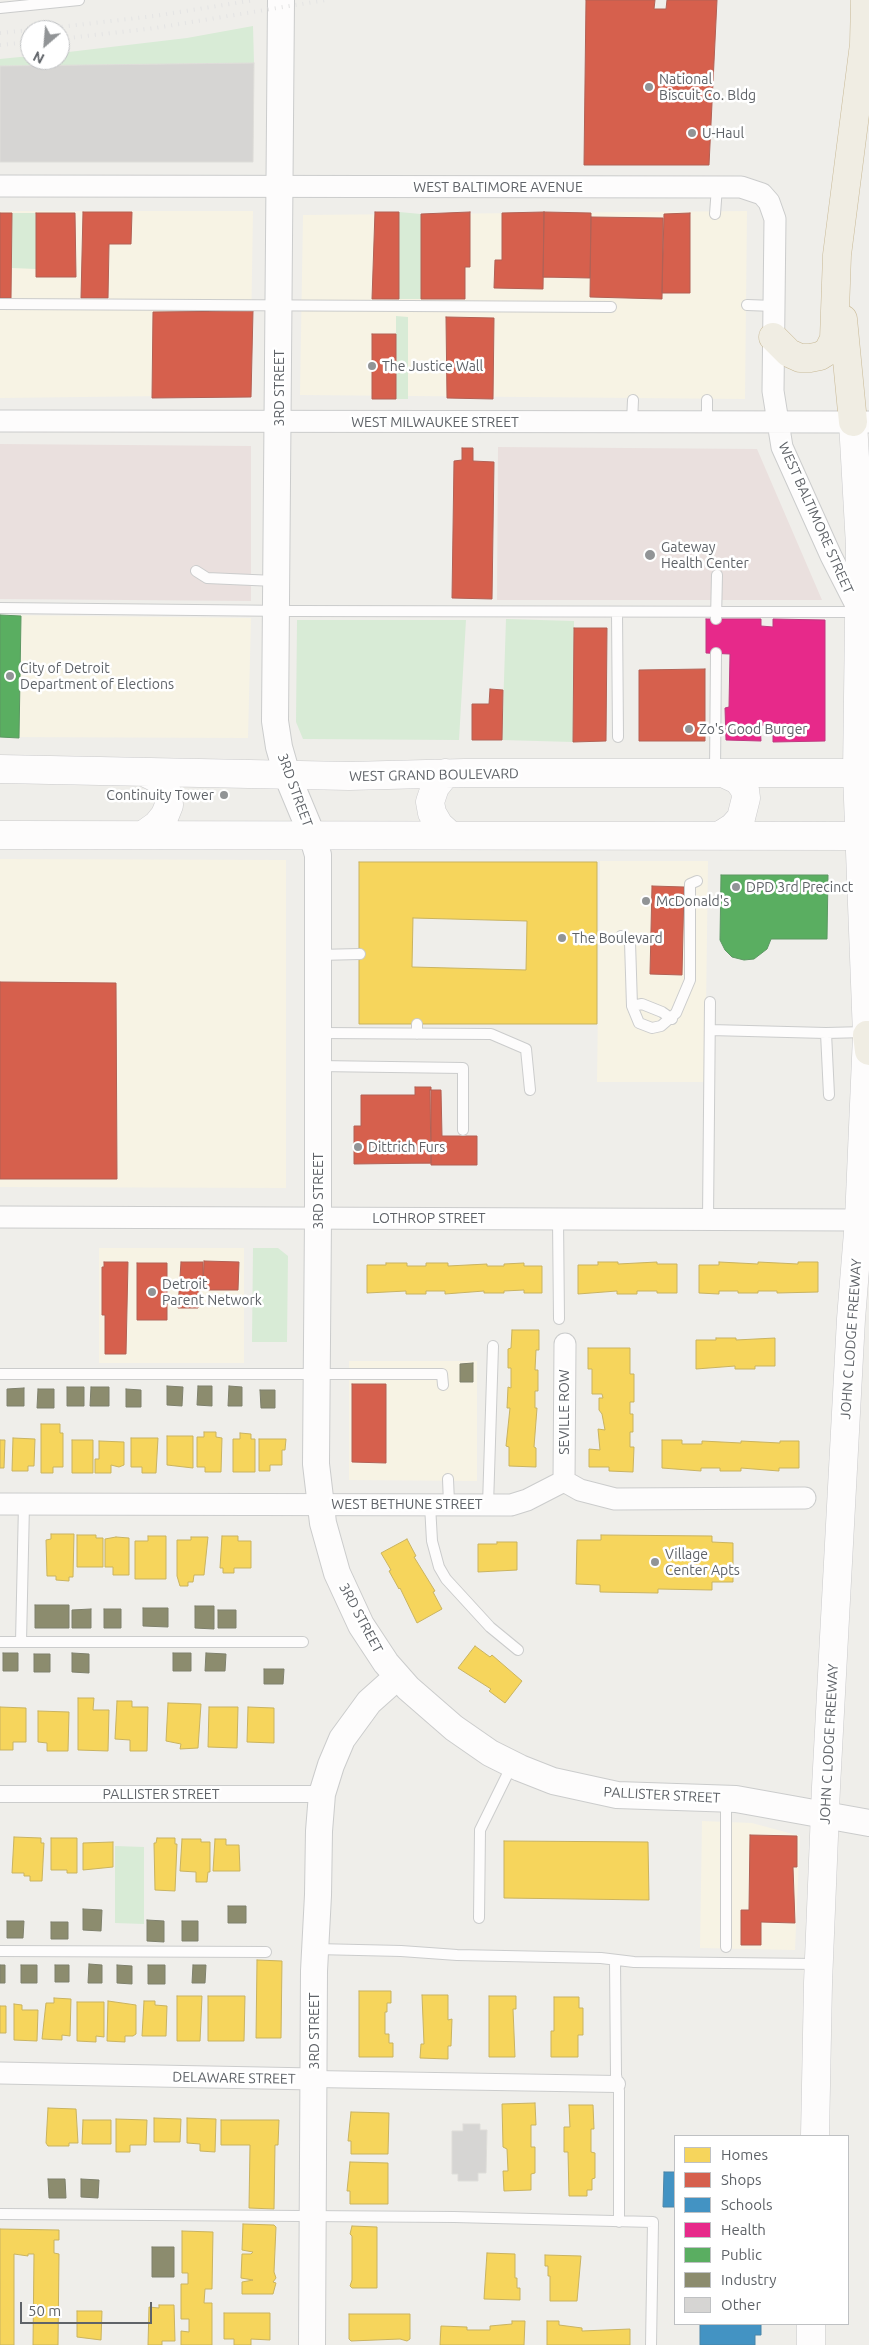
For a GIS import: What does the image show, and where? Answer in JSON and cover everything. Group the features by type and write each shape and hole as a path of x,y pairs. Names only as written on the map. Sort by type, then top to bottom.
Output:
{"highway":[{"path":"773,337 785,350 800,358 820,356 828,351 834,339 837,255 864,44 865,0"},
{"path":"837,255 861,422"}],"main road":[{"name":"JOHN C LODGE FREEWAY","path":"815,2135 818,1964 825,1815 843,1463 868,1039 860,612 861,422"},
{"name":"WEST GRAND BOULEVARD","path":"0,769 348,776 446,773 863,773"},
{"path":"143,835 157,825 169,806 168,794 164,787 158,779 144,772"},
{"path":"446,773 435,787 430,802 432,813 439,825 450,835"},
{"path":"719,773 738,780 746,798 741,818 734,827 719,836"},
{"path":"0,835 864,836"},
{"path":"811,2345 812,2325"}],"street":[{"name":"3RD STREET","path":"281,0 275,721 279,746 287,775 312,835 318,855 316,1464 319,1504 330,1550 349,1601 374,1645 397,1677 369,1702 342,1739 322,1794 319,1830 316,1949 312,2345"},
{"name":"WEST BALTIMORE AVENUE","path":"0,186 740,187 752,190 762,194 774,210 773,391 777,422"},
{"name":"WEST MILWAUKEE STREET","path":"0,421 861,422"},
{"name":"WEST BALTIMORE STREET","path":"777,422 782,447 831,556 860,612"},
{"name":"LOTHROP STREET","path":"0,1217 858,1220"},
{"name":"SEVILLE ROW","path":"564,1481 565,1344"},
{"path":"564,1481 580,1490 615,1499 805,1498"},
{"name":"WEST BETHUNE STREET","path":"0,1504 511,1505 527,1500 564,1481"},
{"name":"PALLISTER STREET","path":"397,1677 454,1728 490,1753 553,1781 617,1795 726,1798 767,1803 869,1823"},
{"name":"PALLISTER STREET","path":"0,1794 322,1794"},
{"name":"DELAWARE STREET","path":"0,2073 618,2084"}],"lane":[{"path":"0,8 79,0"},
{"path":"715,214 717,187"},
{"path":"0,304 611,307"},
{"path":"747,306 774,306"},
{"path":"632,422 633,400"},
{"path":"706,400 707,422"},
{"path":"196,571 207,578 277,580"},
{"path":"716,574 716,616"},
{"path":"0,608 617,612 716,616 860,612"},
{"path":"617,612 618,737"},
{"path":"716,653 719,773"},
{"path":"621,936 630,942 632,1006 638,1023 652,1028 662,1026 672,1019 676,1013 690,980 690,884 697,881"},
{"path":"318,955 360,954"},
{"path":"708,1219 710,1002"},
{"path":"632,1006 642,1004 662,1012 672,1019"},
{"path":"318,1033 417,1029 491,1034 526,1049 530,1090"},
{"path":"710,1030 830,1033 868,1039"},
{"path":"829,1095 830,1033"},
{"path":"318,1066 463,1068 463,1130"},
{"path":"558,1219 559,1319"},
{"path":"488,1505 493,1346"},
{"path":"0,1374 442,1374 443,1385"},
{"path":"448,1480 440,1504 432,1541 439,1567 446,1579 490,1627 518,1650"},
{"path":"21,1642 24,1504"},
{"path":"0,1642 303,1642"},
{"path":"479,1918 480,1830 485,1816 513,1764"},
{"path":"726,1798 726,1947"},
{"path":"316,1949 634,1962 818,1964"},
{"path":"0,1951 266,1952"},
{"path":"615,1960 619,2222"},
{"path":"0,2214 454,2217 653,2222 651,2345"}],"shaded area":[{"path":"0,211 253,211 250,395 0,398"},
{"path":"747,211 745,399 300,395 303,215"},
{"path":"0,444 251,446 251,601 0,599"},
{"name":"Gateway Health Center","path":"498,447 757,449 822,600 497,600"},
{"path":"0,615 251,618 248,738 0,737"},
{"path":"0,859 286,860 286,1188 0,1187"},
{"path":"600,861 708,861 705,1082 597,1082"},
{"path":"99,1248 244,1248 244,1363 99,1363"},
{"path":"349,1361 477,1361 477,1481 349,1480"},
{"path":"702,1821 752,1823 800,1836 795,1950 700,1948"}],"green space":[{"path":"253,26 254,63 70,65 70,52 187,38"},
{"path":"20,57 20,66 0,66 0,59"},
{"path":"399,212 421,214 421,299 399,299"},
{"path":"12,213 36,213 36,269 12,268"},
{"path":"396,316 408,317 408,399 396,399"},
{"path":"506,619 574,621 573,742 502,740"},
{"path":"297,620 466,620 459,740 303,739 296,722"},
{"path":"253,1248 278,1248 288,1256 287,1342 252,1342"},
{"path":"115,1846 144,1847 144,1924 115,1923"}],"building: Homes":[{"name":"The Boulevard","path":"359,862 597,862 597,1024 359,1024","holes":["413,918 527,921 526,970 412,967"]},
{"path":"598,1262 677,1264 677,1293 637,1291 637,1294 617,1294 617,1291 578,1294 578,1265 598,1265"},
{"path":"719,1262 798,1264 798,1262 818,1262 818,1292 777,1293 777,1291 758,1291 758,1293 738,1293 738,1291 719,1291 719,1294 699,1293 699,1265 719,1265"},
{"path":"386,1263 407,1263 407,1266 426,1266 426,1263 448,1263 448,1266 487,1264 487,1266 504,1266 504,1264 524,1263 524,1266 542,1266 542,1293 524,1293 524,1290 504,1291 504,1293 484,1293 484,1291 445,1294 445,1291 426,1291 426,1294 406,1294 406,1291 367,1293 367,1265 386,1265"},
{"path":"512,1330 539,1330 539,1350 536,1350 535,1370 538,1370 538,1391 535,1391 535,1408 537,1408 534,1447 536,1448 536,1467 509,1466 509,1447 506,1446 510,1408 507,1408 508,1387 511,1388 511,1368 508,1368 508,1349 511,1348"},
{"path":"716,1338 736,1338 736,1340 775,1338 775,1366 755,1366 755,1369 735,1369 735,1366 696,1369 696,1340 716,1340"},
{"path":"588,1348 630,1348 630,1374 634,1374 634,1402 630,1402 630,1414 633,1414 633,1432 630,1432 630,1447 634,1447 633,1472 609,1471 609,1467 589,1467 589,1449 600,1450 598,1429 605,1430 602,1414 599,1410 599,1398 603,1398 602,1394 592,1394 592,1369 588,1369"},
{"path":"41,1424 60,1424 60,1433 63,1433 63,1467 53,1467 53,1473 41,1473"},
{"path":"204,1432 216,1432 216,1437 222,1438 221,1472 205,1472 205,1467 197,1467 197,1437 204,1437"},
{"path":"240,1433 251,1434 251,1439 255,1439 255,1472 233,1472 233,1439 240,1439"},
{"path":"167,1436 193,1436 193,1468 167,1465"},
{"path":"13,1438 35,1439 34,1466 28,1466 28,1471 12,1471"},
{"path":"131,1438 158,1438 156,1473 142,1473 142,1467 131,1467"},
{"path":"259,1439 286,1439 285,1450 282,1450 282,1465 270,1465 270,1471 259,1471"},
{"path":"0,1440 5,1440 4,1468 0,1468"},
{"path":"72,1440 93,1440 93,1473 72,1473"},
{"path":"662,1440 682,1440 682,1444 702,1444 702,1441 780,1443 780,1441 799,1441 799,1468 779,1468 779,1471 741,1468 741,1471 720,1471 720,1468 701,1468 701,1471 662,1468"},
{"path":"99,1441 124,1442 124,1465 119,1467 111,1465 111,1473 95,1473 95,1459 99,1459"},
{"path":"51,1534 74,1534 73,1577 69,1577 69,1581 56,1580 56,1576 47,1576 46,1540 51,1539"},
{"path":"77,1535 96,1535 96,1538 103,1538 103,1567 77,1567"},
{"name":"Village Center Apts","path":"601,1535 712,1536 712,1542 733,1543 733,1582 712,1582 712,1590 658,1589 658,1593 600,1592 600,1585 576,1584 577,1540 601,1540"},
{"path":"148,1536 166,1536 166,1579 135,1579 135,1541 148,1541"},
{"path":"222,1536 238,1536 238,1541 251,1541 251,1568 234,1568 234,1573 223,1573 223,1568 220,1568"},
{"path":"116,1537 129,1538 129,1575 113,1575 113,1567 105,1567 105,1539"},
{"path":"191,1537 208,1537 204,1575 194,1575 193,1582 188,1582 188,1586 180,1586 177,1576 177,1540 191,1540"},
{"path":"407,1539 416,1556 414,1557 435,1591 433,1592 442,1609 417,1623 381,1553"},
{"path":"497,1542 517,1542 517,1570 478,1572 478,1544 497,1544"},
{"path":"475,1646 490,1657 492,1655 522,1681 505,1703 489,1691 491,1689 458,1668"},
{"path":"78,1698 94,1698 93,1710 109,1710 108,1751 78,1750"},
{"path":"117,1701 132,1701 132,1707 148,1707 147,1751 130,1751 130,1740 115,1739"},
{"path":"168,1703 201,1704 198,1748 180,1749 181,1744 166,1741"},
{"path":"0,1707 26,1708 26,1742 13,1742 13,1750 0,1750"},
{"path":"209,1707 238,1707 237,1748 208,1747"},
{"path":"248,1707 274,1708 274,1743 247,1742"},
{"path":"38,1711 69,1712 68,1751 47,1751 47,1743 38,1742"},
{"path":"14,1837 41,1838 41,1843 44,1843 42,1881 30,1881 30,1876 24,1876 24,1873 12,1873"},
{"path":"51,1838 77,1838 77,1873 67,1873 67,1870 51,1870"},
{"path":"157,1838 175,1838 175,1844 177,1844 175,1891 155,1890 154,1843 156,1843"},
{"path":"182,1839 201,1839 201,1842 210,1842 210,1872 208,1872 207,1882 196,1882 196,1872 180,1871"},
{"path":"215,1839 226,1839 226,1845 239,1845 240,1871 213,1871"},
{"path":"504,1841 648,1842 649,1900 504,1898"},
{"path":"113,1842 113,1867 83,1870 83,1843"},
{"path":"257,1960 282,1961 281,2038 256,2038"},
{"path":"359,1991 391,1991 391,2003 387,2003 387,2012 385,2012 385,2034 389,2034 389,2043 393,2043 393,2057 359,2057"},
{"path":"422,1995 448,1995 448,2020 452,2019 451,2046 448,2046 448,2059 420,2058 421,2044 424,2044"},
{"path":"177,1996 202,1996 200,2041 177,2041"},
{"path":"208,1996 245,1996 244,2041 208,2041"},
{"path":"489,1996 516,1996 516,2009 513,2009 515,2057 489,2057"},
{"path":"554,1997 579,1997 579,2008 583,2008 583,2035 578,2035 578,2057 551,2057 551,2031 554,2031"},
{"path":"54,1998 71,1999 70,2036 62,2035 62,2040 42,2039 46,2003 54,2003"},
{"path":"108,2001 136,2005 136,2034 125,2036 125,2042 107,2041"},
{"path":"144,2001 155,2001 155,2005 167,2006 166,2036 142,2036"},
{"path":"77,2002 104,2002 104,2037 96,2036 96,2042 77,2041"},
{"path":"14,2004 22,2005 22,2010 38,2010 37,2041 14,2040"},
{"path":"0,2006 6,2006 6,2033 0,2033"},
{"path":"535,2103 536,2125 531,2125 531,2147 535,2147 535,2173 531,2174 531,2190 504,2191 503,2171 508,2171 507,2149 503,2147 502,2104"},
{"path":"569,2105 593,2105 594,2129 591,2129 591,2152 595,2153 595,2178 592,2179 592,2190 587,2190 587,2196 569,2196 568,2152 564,2152 564,2127 570,2127"},
{"path":"48,2108 76,2109 78,2143 69,2143 69,2146 48,2146 46,2143"},
{"path":"351,2112 389,2113 388,2154 351,2154 351,2141 348,2141"},
{"path":"154,2118 181,2119 180,2142 154,2142"},
{"path":"187,2118 216,2119 215,2152 200,2151 200,2144 187,2143"},
{"path":"116,2119 147,2120 146,2145 130,2145 130,2152 116,2152"},
{"path":"83,2120 111,2120 111,2144 82,2144"},
{"path":"221,2120 279,2120 278,2145 275,2145 274,2209 249,2208 250,2145 221,2145"},
{"path":"350,2162 388,2163 388,2204 350,2204 350,2191 347,2191"},
{"path":"243,2224 274,2225 276,2227 274,2272 276,2278 273,2282 276,2283 273,2294 242,2294 242,2282 253,2280 241,2278 242,2254 251,2254 253,2252 242,2250"},
{"path":"352,2226 377,2227 377,2288 352,2288 350,2286 352,2280 352,2236 350,2234"},
{"path":"0,2229 59,2230 59,2240 54,2240 54,2253 59,2254 58,2345 33,2345 34,2254 28,2254 28,2256 14,2254 14,2345 0,2345"},
{"path":"182,2231 213,2232 212,2289 205,2289 204,2303 212,2303 212,2345 181,2345 181,2331 189,2332 189,2319 181,2319 181,2284 188,2284 188,2273 182,2273"},
{"path":"487,2253 515,2254 515,2278 517,2278 517,2288 520,2288 520,2300 484,2299"},
{"path":"545,2255 581,2256 577,2301 550,2301 550,2276 548,2276 548,2266 545,2266"},
{"path":"159,2305 174,2305 175,2341 162,2341 162,2345 148,2345 149,2307 159,2308"},
{"path":"77,2311 102,2311 101,2340 77,2337"},
{"path":"224,2313 270,2313 270,2340 251,2339 251,2345 234,2345 234,2339 224,2339"},
{"path":"349,2314 410,2314 410,2339 407,2341 400,2339 351,2341 349,2339"},
{"path":"512,2321 525,2321 524,2345 440,2345 441,2326 467,2327 467,2330 490,2330 490,2326 512,2324"},
{"path":"547,2321 559,2321 559,2325 582,2328 582,2331 630,2329 630,2345 547,2345"}],"building: Shops":[{"name":"National Biscuit Co. Bldg","path":"586,0 655,0 654,9 666,9 667,0 717,0 709,165 584,165"},
{"path":"83,212 132,212 131,244 109,244 108,298 81,298"},
{"path":"375,212 399,212 399,299 372,299"},
{"path":"470,212 470,267 465,267 465,299 421,299 421,214"},
{"path":"544,212 543,289 494,288 495,260 502,260 502,213"},
{"path":"544,212 591,213 590,278 543,277"},
{"path":"0,213 12,213 11,298 0,298"},
{"path":"36,213 75,213 76,277 36,277"},
{"path":"690,213 690,293 662,293 664,214"},
{"path":"591,217 663,218 662,299 590,297"},
{"path":"253,311 251,397 152,398 153,312"},
{"path":"446,317 494,318 493,399 447,398"},
{"path":"372,334 396,334 396,399 372,399"},
{"path":"462,448 473,448 473,461 494,462 492,599 452,598 454,461 462,460"},
{"path":"574,628 607,628 606,741 573,742"},
{"path":"705,669 705,741 639,741 639,670"},
{"path":"490,689 503,690 502,740 472,740 472,704 489,704"},
{"path":"652,886 684,887 682,975 650,974"},
{"path":"0,982 116,983 117,1179 0,1179"},
{"path":"415,1087 431,1087 431,1163 354,1164 354,1126 361,1126 361,1095 415,1095"},
{"path":"430,1090 441,1090 442,1136 477,1136 477,1165 431,1165"},
{"path":"204,1261 239,1262 238,1290 203,1290"},
{"path":"104,1262 128,1262 126,1354 105,1354 105,1315 102,1315 102,1267 104,1267"},
{"path":"181,1262 203,1262 203,1288 199,1287 198,1308 178,1308"},
{"name":"Detroit Parent Network","path":"137,1263 167,1263 167,1320 137,1320"},
{"path":"352,1384 386,1384 386,1463 352,1462"},
{"path":"750,1835 797,1836 797,1867 793,1867 795,1923 761,1922 761,1945 741,1945 741,1910 749,1910"}],"building: Schools":[{"path":"664,2172 674,2172 674,2207 663,2207"},
{"path":"700,2325 761,2325 761,2335 755,2335 755,2345 700,2345"}],"building: Health":[{"path":"706,619 761,619 761,626 773,627 773,619 825,620 825,741 773,742 773,726 760,725 761,741 726,740 725,708 729,707 730,654 706,653"}],"building: Public":[{"name":"City of Detroit Department of Elections","path":"0,615 21,616 19,738 0,737"},
{"path":"721,875 828,875 827,939 771,939 767,949 754,959 744,960 732,957 725,950 720,940"}],"building: Industry":[{"path":"473,1363 473,1382 460,1382 460,1364"},
{"path":"167,1386 183,1387 182,1406 167,1405"},
{"path":"198,1386 212,1386 212,1406 197,1405"},
{"path":"229,1386 242,1387 242,1406 228,1406"},
{"path":"67,1387 84,1387 84,1406 67,1406"},
{"path":"91,1387 109,1387 109,1406 90,1406"},
{"path":"24,1388 24,1406 7,1406 7,1389"},
{"path":"38,1389 54,1389 54,1408 37,1408"},
{"path":"126,1389 141,1390 141,1407 126,1407"},
{"path":"260,1390 275,1390 275,1408 261,1408"},
{"path":"35,1605 69,1605 69,1628 35,1628"},
{"path":"195,1606 214,1606 214,1629 195,1628"},
{"path":"143,1608 168,1608 168,1627 143,1626"},
{"path":"91,1609 91,1628 72,1628 72,1610"},
{"path":"104,1609 121,1609 121,1628 104,1628"},
{"path":"218,1610 236,1610 236,1628 218,1628"},
{"path":"3,1653 18,1653 18,1671 3,1671"},
{"path":"72,1653 89,1654 89,1673 72,1672"},
{"path":"173,1653 191,1653 191,1671 173,1671"},
{"path":"206,1653 226,1654 225,1671 205,1671"},
{"path":"34,1654 50,1654 50,1672 34,1672"},
{"path":"264,1669 284,1669 283,1684 264,1684"},
{"path":"228,1906 246,1906 246,1923 228,1923"},
{"path":"83,1909 102,1910 101,1931 83,1930"},
{"path":"147,1920 164,1921 164,1942 147,1941"},
{"path":"7,1921 24,1921 23,1938 7,1938"},
{"path":"182,1921 198,1921 198,1941 182,1941"},
{"path":"51,1922 68,1922 68,1939 51,1939"},
{"path":"89,1964 102,1965 102,1983 88,1983"},
{"path":"0,1965 5,1965 5,1983 0,1983"},
{"path":"21,1965 37,1965 37,1983 21,1983"},
{"path":"55,1965 69,1965 69,1982 55,1982"},
{"path":"117,1965 132,1966 132,1984 117,1983"},
{"path":"148,1965 165,1965 165,1984 148,1984"},
{"path":"193,1965 206,1965 205,1983 192,1983"},
{"path":"48,2179 65,2179 66,2198 49,2198"},
{"path":"81,2179 99,2180 98,2198 81,2197"},
{"path":"152,2247 174,2247 174,2277 152,2277"}],"building: Other":[{"path":"254,63 253,162 0,162 0,66 20,66 20,70 70,70 70,65"},
{"path":"463,2124 480,2124 480,2130 487,2130 486,2173 478,2173 478,2181 458,2181 458,2174 452,2174 452,2131 463,2131"}],"railway":[{"path":"70,26 154,16 255,0"},
{"path":"70,38 155,28 326,0"},
{"path":"0,33 20,31"},
{"path":"0,45 20,43"}],"place":[{"name":"National Biscuit Co. Bldg","path":"649,87"},
{"name":"U-Haul","path":"692,133"},
{"name":"The Justice Wall","path":"372,366"},
{"name":"Gateway Health Center","path":"650,555"},
{"name":"City of Detroit Department of Elections","path":"10,676"},
{"name":"Zo's Good Burger","path":"689,729"},
{"name":"Continuity Tower","path":"224,795"},
{"name":"DPD 3rd Precinct","path":"736,887"},
{"name":"McDonald's","path":"646,901"},
{"name":"The Boulevard","path":"562,938"},
{"name":"Dittrich Furs","path":"358,1147"},
{"name":"Detroit Parent Network","path":"152,1292"},
{"name":"Village Center Apts","path":"655,1562"}]}
